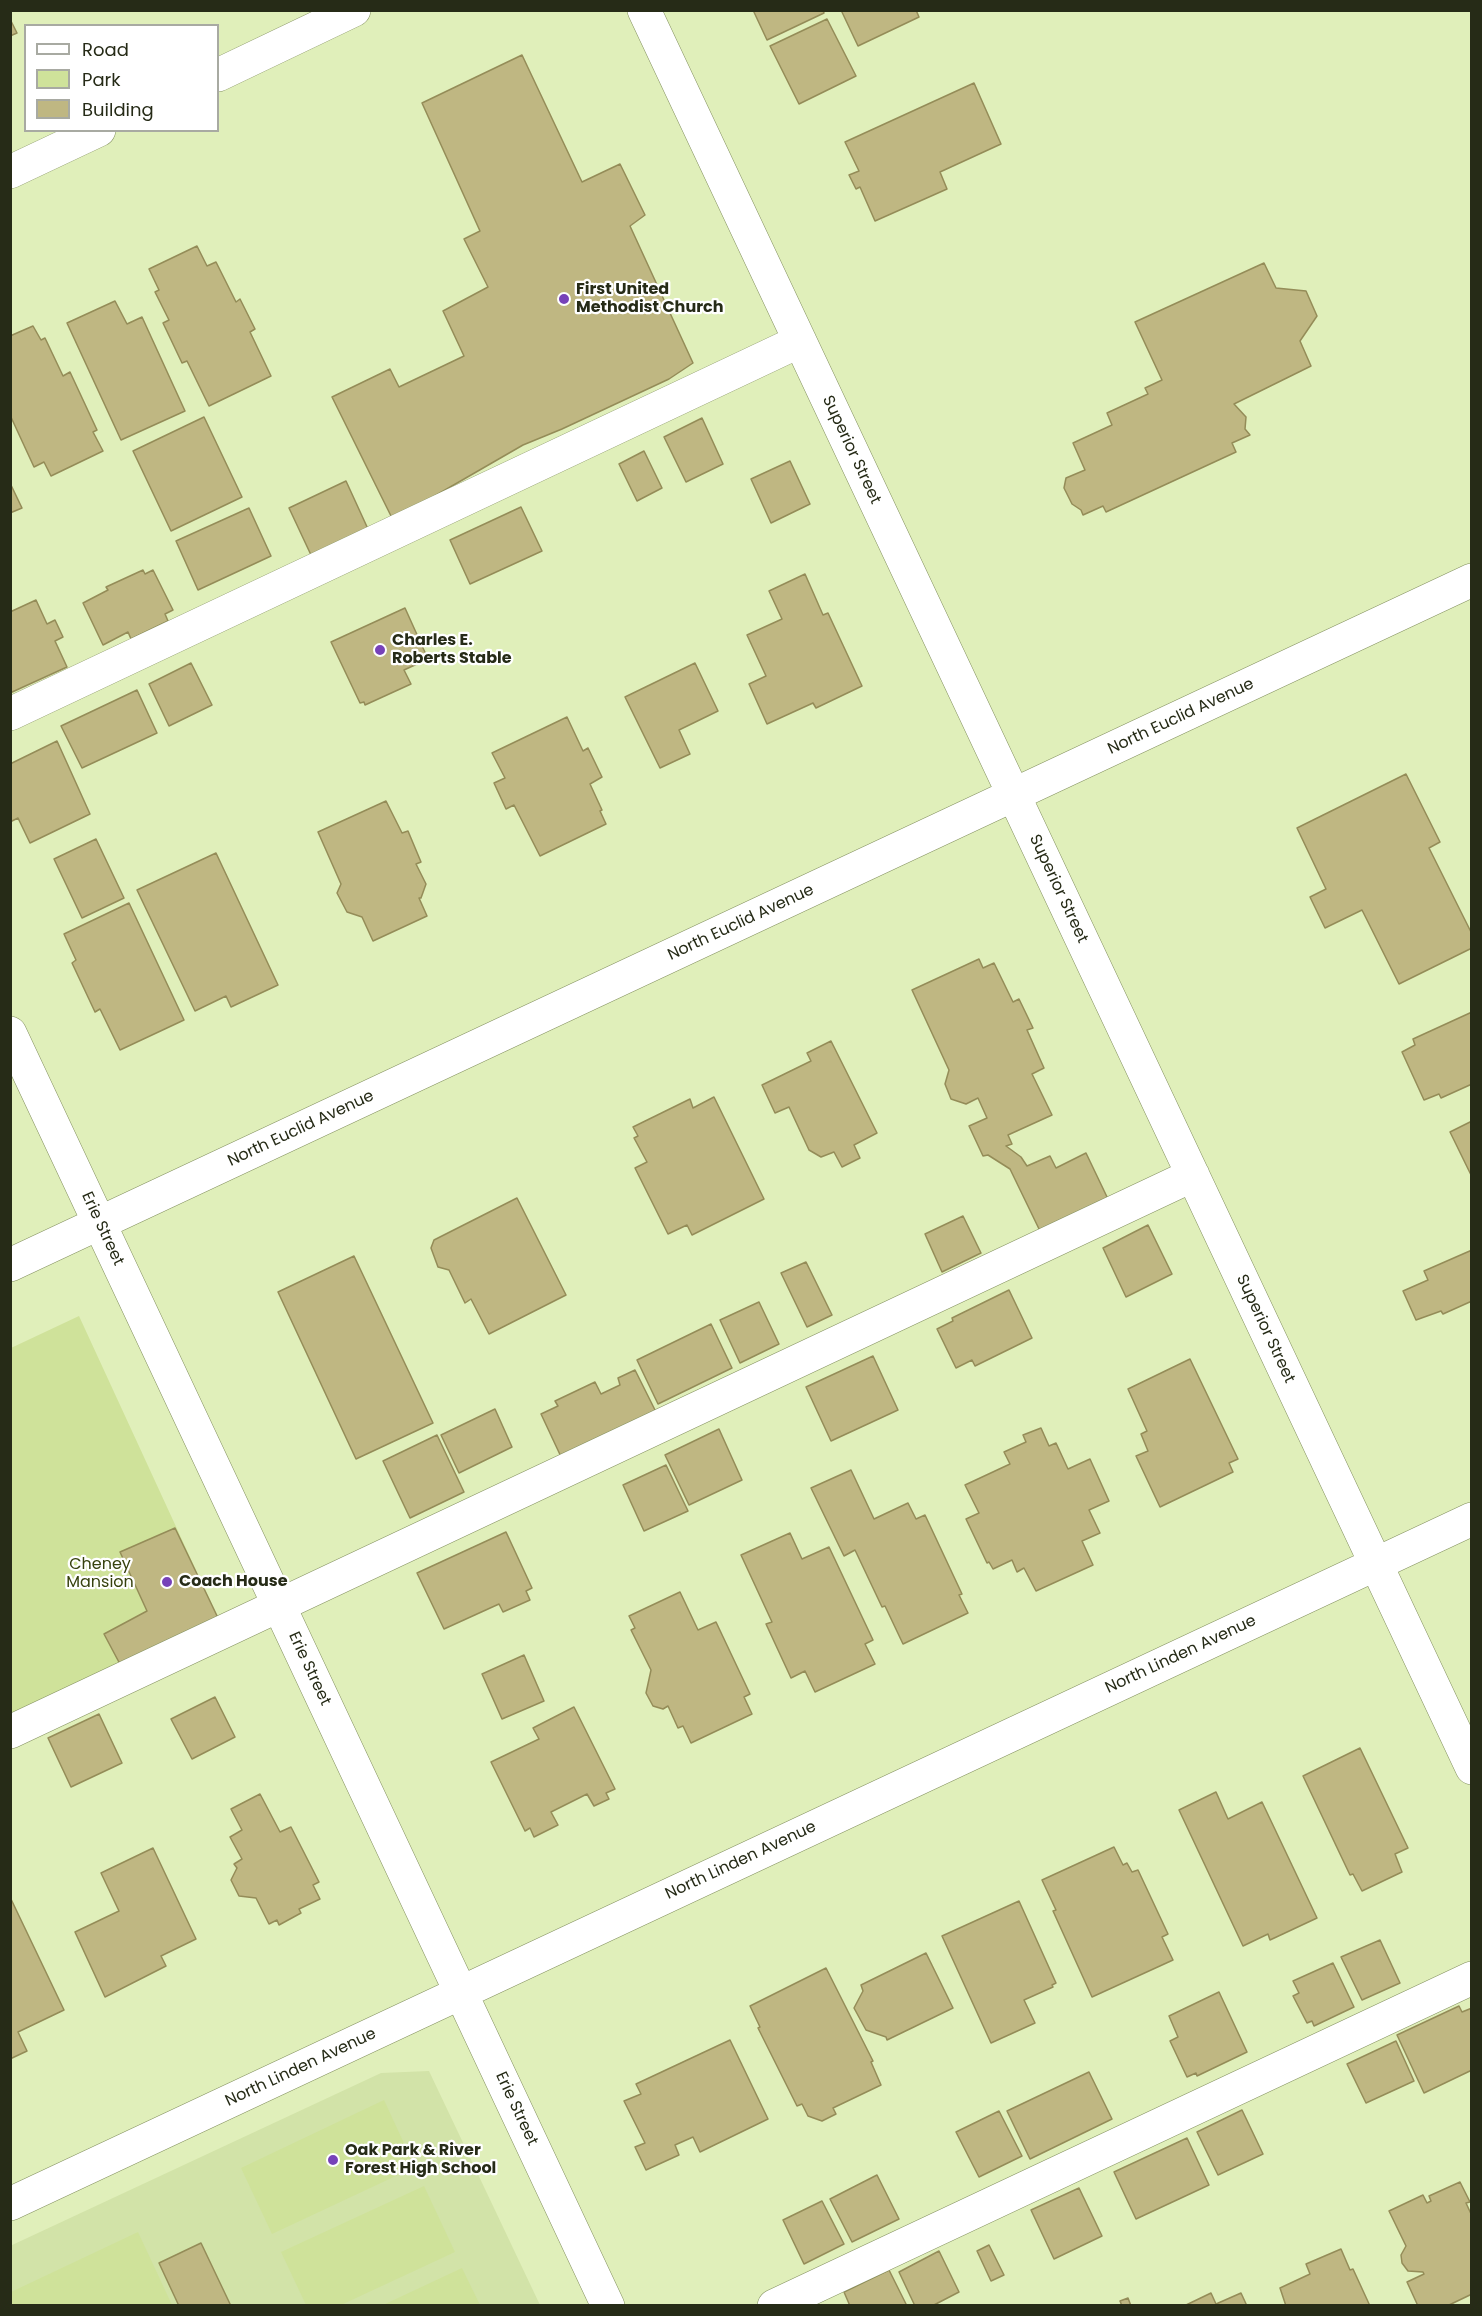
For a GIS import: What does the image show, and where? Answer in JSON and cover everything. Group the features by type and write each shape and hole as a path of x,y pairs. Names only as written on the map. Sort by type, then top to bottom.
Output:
{"street":[{"path":"219,75 354,10"},
{"name":"Superior Street","path":"644,10 1472,1768"},
{"path":"10,172 95,132"},
{"path":"10,714 800,341"},
{"name":"North Euclid Avenue","path":"10,1265 1472,580"},
{"name":"Erie Street","path":"10,1033 608,2306"},
{"path":"10,1732 1192,1175"},
{"name":"North Linden Avenue","path":"10,2204 1472,1519"},
{"path":"774,2306 1472,1978"}],"shaded area":[{"name":"Oak Park & River Forest High School","path":"429,2071 540,2305 11,2305 10,2246 381,2073"}],"green space":[{"name":"Cheney Mansion","path":"79,1316 219,1620 11,1714 11,1348"},
{"path":"384,2100 415,2167 272,2234 241,2168"},
{"path":"424,2186 455,2252 341,2305 306,2305 281,2252"},
{"path":"138,2232 172,2305 11,2305 11,2292"},
{"path":"462,2268 480,2305 383,2305"}],"building":[{"path":"753,10 823,10 824,13 767,40"},
{"path":"841,10 916,10 919,17 858,46"},
{"path":"10,19 17,33 10,36"},
{"path":"827,19 856,76 799,104 770,46"},
{"name":"First United Methodist Church","path":"522,55 582,182 620,164 645,215 630,226 693,363 669,379 523,445 393,520 332,397 390,369 399,387 464,356 443,311 488,287 464,239 480,231 422,103"},
{"path":"974,83 1001,144 940,172 947,189 875,221 860,187 856,189 849,175 859,171 845,142"},
{"path":"197,246 207,266 216,262 236,302 240,299 255,329 250,332 271,376 209,406 187,361 182,363 163,323 169,320 155,292 159,290 149,269"},
{"path":"1264,263 1276,288 1306,291 1317,316 1300,341 1311,366 1234,404 1246,417 1245,429 1250,435 1232,443 1236,452 1106,512 1103,506 1083,515 1081,510 1072,504 1064,488 1066,478 1085,470 1073,443 1112,425 1107,413 1148,394 1145,388 1162,380 1135,322"},
{"path":"115,301 127,324 142,317 185,411 121,440 67,323"},
{"path":"33,326 41,340 45,338 63,376 70,372 97,430 93,432 103,451 51,476 44,462 34,467 10,415 10,336"},
{"path":"204,417 242,497 171,531 133,451"},
{"path":"702,418 723,464 686,482 664,437"},
{"path":"644,451 662,488 637,501 619,464"},
{"path":"790,461 810,504 771,523 751,479"},
{"path":"346,481 368,529 311,555 289,508"},
{"path":"10,483 22,508 10,513"},
{"path":"521,507 542,551 470,584 450,540"},
{"path":"249,508 271,556 198,590 176,541"},
{"path":"143,570 145,574 153,570 173,610 165,614 168,621 131,639 128,632 103,645 83,603 108,590 106,587"},
{"path":"805,574 823,615 828,613 862,686 816,708 813,703 767,724 749,684 766,676 747,635 782,619 769,591"},
{"path":"36,600 47,624 55,620 63,637 55,641 67,667 10,693 10,612"},
{"name":"Charles E. Roberts Stable","path":"405,608 428,659 404,670 411,684 365,705 364,702 360,703 331,642"},
{"path":"191,663 212,705 169,726 149,684"},
{"path":"695,663 718,711 679,730 690,754 660,768 625,697"},
{"path":"137,690 157,733 82,768 61,726"},
{"path":"567,717 583,751 588,748 602,777 590,784 606,824 540,856 514,805 506,809 494,783 505,778 492,753"},
{"path":"57,741 90,814 30,843 18,818 10,822 10,764"},
{"path":"1406,774 1440,842 1429,848 1472,934 1472,948 1399,984 1362,910 1325,928 1310,897 1326,889 1297,828"},
{"path":"386,801 402,833 408,831 421,862 416,864 426,884 419,898 427,916 373,941 362,917 347,912 337,893 341,884 318,832"},
{"path":"96,839 124,898 82,918 54,859"},
{"path":"216,853 278,985 231,1007 226,996 195,1011 137,890"},
{"path":"129,903 184,1020 120,1050 100,1009 95,1012 72,963 76,960 64,934"},
{"path":"979,959 983,968 994,963 1013,1002 1019,999 1033,1028 1027,1030 1044,1068 1032,1074 1052,1115 1008,1135 1012,1144 1006,1146 1021,1157 1027,1166 1050,1156 1056,1168 1086,1153 1108,1199 1040,1231 1010,1169 988,1155 983,1156 969,1126 987,1118 978,1098 966,1104 951,1099 945,1084 949,1070 912,990"},
{"path":"1472,1012 1472,1084 1441,1098 1439,1094 1424,1100 1402,1052 1415,1045 1413,1039"},
{"path":"831,1041 877,1133 854,1145 860,1158 842,1167 834,1152 821,1157 809,1150 789,1107 775,1113 762,1085 811,1061 807,1053"},
{"path":"714,1097 764,1199 692,1235 687,1225 668,1234 635,1168 647,1162 634,1138 638,1136 633,1127 690,1099 693,1108"},
{"path":"1472,1121 1472,1177 1450,1132"},
{"path":"517,1198 566,1295 489,1334 471,1299 465,1303 449,1270 438,1267 431,1248 434,1240"},
{"path":"963,1216 981,1253 942,1272 925,1234"},
{"path":"1148,1225 1172,1274 1126,1297 1103,1248"},
{"path":"1472,1250 1472,1301 1443,1314 1441,1311 1416,1320 1403,1291 1428,1280 1424,1271"},
{"path":"354,1256 433,1423 356,1459 278,1292"},
{"path":"806,1262 832,1315 807,1327 781,1273"},
{"path":"1009,1290 1032,1338 975,1366 972,1360 956,1368 937,1329 953,1321 952,1318"},
{"path":"759,1302 779,1344 740,1363 720,1320"},
{"path":"711,1324 732,1368 658,1404 637,1360"},
{"path":"873,1356 898,1410 831,1441 806,1387"},
{"path":"1190,1359 1238,1459 1229,1463 1233,1472 1160,1507 1136,1456 1148,1451 1141,1434 1147,1431 1128,1389"},
{"path":"635,1370 657,1414 563,1461 541,1414 558,1406 555,1401 595,1382 601,1394 620,1385 618,1378"},
{"path":"495,1409 512,1447 459,1473 441,1435"},
{"path":"1041,1428 1049,1446 1056,1443 1068,1469 1090,1459 1109,1501 1089,1510 1100,1533 1082,1541 1093,1565 1036,1591 1024,1568 1017,1572 1012,1560 993,1569 989,1562 987,1563 966,1519 979,1513 965,1485 1010,1464 1004,1452 1026,1442 1023,1435"},
{"path":"719,1429 742,1480 689,1505 665,1455"},
{"path":"437,1435 464,1492 410,1518 383,1461"},
{"path":"666,1465 688,1511 644,1531 623,1485"},
{"path":"851,1470 874,1519 908,1503 916,1519 925,1515 962,1594 959,1595 968,1613 903,1644 885,1606 882,1607 855,1550 844,1556 811,1488"},
{"name":"Coach House","path":"175,1528 219,1620 121,1666 104,1634 147,1611 120,1552"},
{"path":"506,1532 532,1588 526,1591 530,1600 503,1612 499,1604 444,1629 417,1573"},
{"path":"790,1533 802,1559 829,1547 873,1640 865,1644 875,1664 815,1692 805,1671 791,1678 766,1624 772,1622 741,1555"},
{"path":"680,1592 698,1630 716,1622 750,1694 744,1697 752,1714 691,1743 683,1726 678,1728 668,1706 663,1709 653,1706 646,1693 651,1670 631,1630 635,1628 629,1616"},
{"path":"524,1655 544,1701 502,1719 482,1674"},
{"path":"215,1697 235,1737 192,1759 171,1719"},
{"path":"574,1707 615,1789 606,1793 609,1799 594,1806 587,1794 551,1812 558,1825 534,1837 530,1828 525,1831 491,1762 539,1739 533,1728"},
{"path":"99,1714 122,1763 71,1787 48,1738"},
{"path":"1360,1748 1408,1848 1395,1854 1402,1872 1362,1891 1353,1874 1350,1875 1303,1776"},
{"path":"1216,1792 1228,1819 1262,1802 1317,1918 1270,1940 1268,1934 1243,1946 1179,1810"},
{"path":"260,1794 280,1832 291,1827 319,1882 313,1885 320,1899 299,1909 301,1913 279,1925 277,1920 269,1924 256,1898 239,1896 231,1880 237,1868 234,1864 242,1859 230,1837 242,1830 231,1809"},
{"path":"1114,1847 1123,1865 1127,1863 1132,1872 1138,1870 1168,1934 1162,1937 1173,1960 1092,1997 1053,1911 1056,1910 1042,1880"},
{"path":"153,1848 196,1939 161,1956 166,1966 105,1997 75,1932 119,1911 101,1873"},
{"path":"10,1897 64,2010 18,2032 27,2051 10,2059"},
{"path":"1019,1901 1056,1983 1052,1985 1053,1987 1024,2000 1035,2023 991,2043 942,1936"},
{"path":"1380,1940 1400,1983 1362,2000 1341,1957"},
{"path":"926,1953 953,2008 887,2040 886,2037 866,2030 854,2008 863,1991 861,1985"},
{"path":"1333,1963 1354,2007 1314,2026 1312,2021 1307,2023 1293,1996 1299,1993 1293,1981"},
{"path":"826,1968 873,2061 871,2062 881,2085 833,2108 836,2114 822,2121 808,2116 802,2104 797,2106 758,2028 760,2027 750,2006"},
{"path":"1219,1992 1247,2052 1197,2076 1196,2073 1187,2077 1170,2041 1178,2037 1169,2016"},
{"path":"1459,2006 1462,2012 1472,2008 1472,2070 1424,2093 1397,2035"},
{"path":"730,2040 768,2119 700,2152 693,2137 675,2145 679,2155 646,2170 635,2147 645,2143 624,2101 641,2094 636,2084"},
{"path":"1396,2041 1414,2081 1366,2103 1347,2064"},
{"path":"1089,2072 1112,2119 1030,2159 1007,2111"},
{"path":"1242,2110 1263,2154 1218,2175 1197,2132"},
{"path":"999,2111 1022,2156 979,2177 956,2132"},
{"path":"1187,2138 1209,2185 1136,2219 1114,2172"},
{"path":"877,2175 899,2219 852,2242 830,2199"},
{"path":"1460,2182 1470,2202 1466,2203 1472,2216 1472,2294 1447,2306 1418,2306 1407,2282 1424,2274 1408,2271 1402,2263 1401,2255 1406,2246 1389,2211 1423,2195 1427,2203 1431,2201 1429,2196"},
{"path":"1079,2188 1102,2236 1054,2259 1031,2210"},
{"path":"822,2201 844,2244 804,2264 783,2220"},
{"path":"201,2243 231,2306 179,2306 159,2263"},
{"path":"989,2245 1004,2275 991,2281 977,2251"},
{"path":"1341,2249 1370,2306 1286,2306 1280,2288 1310,2274 1306,2264"},
{"path":"939,2251 959,2292 932,2306 915,2306 899,2272"},
{"path":"889,2270 907,2306 850,2306 844,2292"},
{"path":"1211,2293 1216,2304 1241,2293 1247,2306 1184,2306"},
{"path":"1128,2298 1131,2306 1122,2306 1120,2301"}],"place":[{"name":"First United Methodist Church","path":"564,299"},
{"name":"Charles E. Roberts Stable","path":"380,650"},
{"name":"Coach House","path":"167,1582"},
{"name":"Oak Park & River Forest High School","path":"333,2160"}]}
